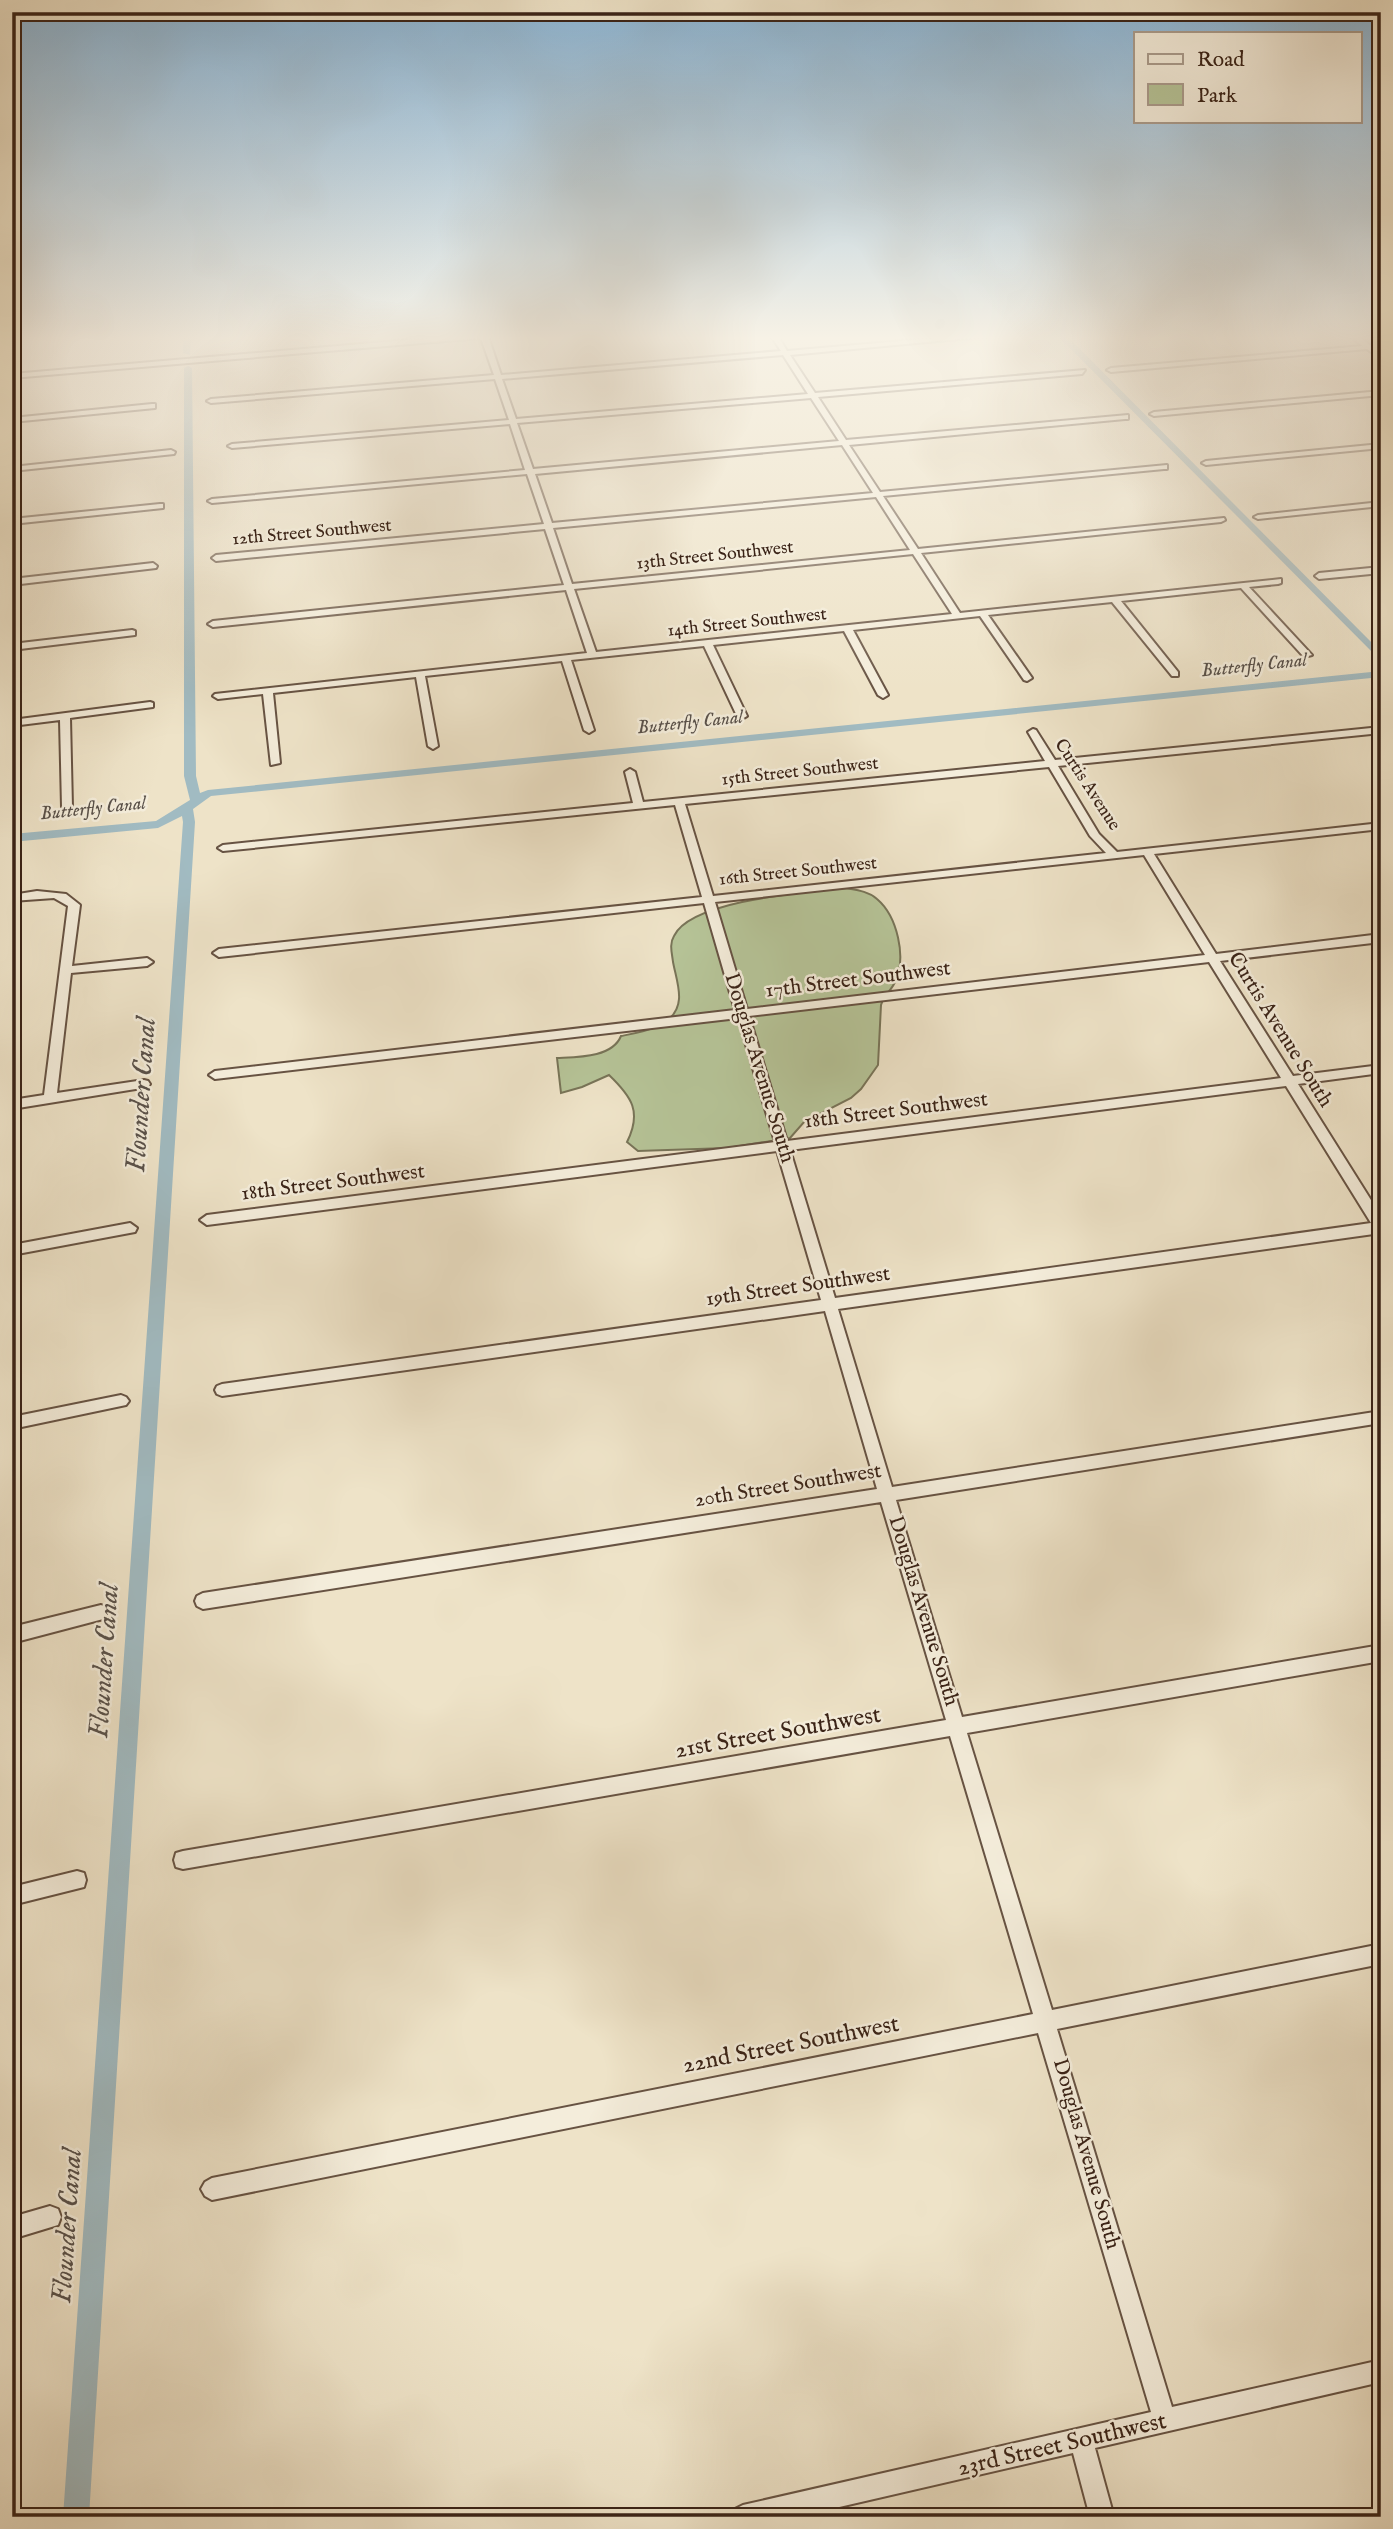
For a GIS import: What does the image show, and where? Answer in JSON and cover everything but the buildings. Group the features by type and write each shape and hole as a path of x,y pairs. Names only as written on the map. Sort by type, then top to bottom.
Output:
{"street":[{"path":"12,469 152,454"},
{"path":"524,454 592,656"},
{"path":"212,501 720,454"},
{"path":"851,454 958,616"},
{"path":"1206,463 1298,454"},
{"name":"12th Street Southwest","path":"216,558 1164,467"},
{"path":"1258,517 1381,504"},
{"path":"12,522 160,506"},
{"name":"13th Street Southwest","path":"213,624 1221,520"},
{"path":"12,582 153,566"},
{"path":"1319,576 1380,570"},
{"name":"14th Street Southwest","path":"218,696 1278,581"},
{"path":"1243,584 1307,655"},
{"path":"1115,599 1175,674"},
{"path":"982,613 1027,678"},
{"path":"847,628 883,695"},
{"path":"12,648 132,633"},
{"path":"708,643 742,716"},
{"path":"566,658 589,730"},
{"path":"420,674 433,746"},
{"path":"268,691 275,763"},
{"path":"12,723 150,705"},
{"path":"65,716 67,807"},
{"name":"15th Street Southwest","path":"223,848 1381,730"},
{"name":"Curtis Avenue","path":"1033,732 1095,836 1114,855"},
{"path":"630,772 639,806"},
{"name":"Douglas Avenue South","path":"679,802 1165,2421"},
{"name":"16th Street Southwest","path":"219,953 1381,826"},
{"name":"Curtis Avenue South","path":"1147,852 1381,1227"},
{"path":"12,898 58,895 69,898 74,905 50,1098"},
{"name":"17th Street Southwest","path":"215,1075 1381,937"},
{"path":"67,970 147,962"},
{"name":"18th Street Southwest","path":"208,1220 1381,1069"},
{"path":"12,1105 144,1084"},
{"name":"19th Street Southwest","path":"222,1390 1381,1227"},
{"path":"12,1250 130,1228"},
{"path":"12,1423 121,1401"},
{"name":"20th Street Southwest","path":"203,1601 1381,1417"},
{"path":"12,1635 101,1614"},
{"name":"21st Street Southwest","path":"183,1860 1381,1653"},
{"path":"12,1896 77,1880"},
{"name":"22nd Street Southwest","path":"212,2189 1381,1954"},
{"path":"12,2228 50,2217"},
{"name":"23rd Street Southwest","path":"743,2517 1381,2371"},
{"path":"1081,2440 1101,2517"}],"green space":[{"path":"845,888 870,894 884,906 895,926 900,949 898,972 881,1005 878,1065 851,1098 804,1122 790,1138 727,1148 638,1151 627,1142 634,1122 629,1098 609,1075 561,1093 557,1058 602,1052 610,1049 621,1036 657,1026 672,1016 677,1008 679,995 671,949 674,936 685,924 703,914 752,900"}],"waterway":[{"name":"Flounder Canal","path":"188,454 190,776 196,801"},
{"path":"1179,454 1381,658"},
{"name":"Butterfly Canal","path":"12,838 158,824 172,818 208,793 1381,674"},
{"name":"Flounder Canal","path":"76,2517 189,822 187,808"}]}
